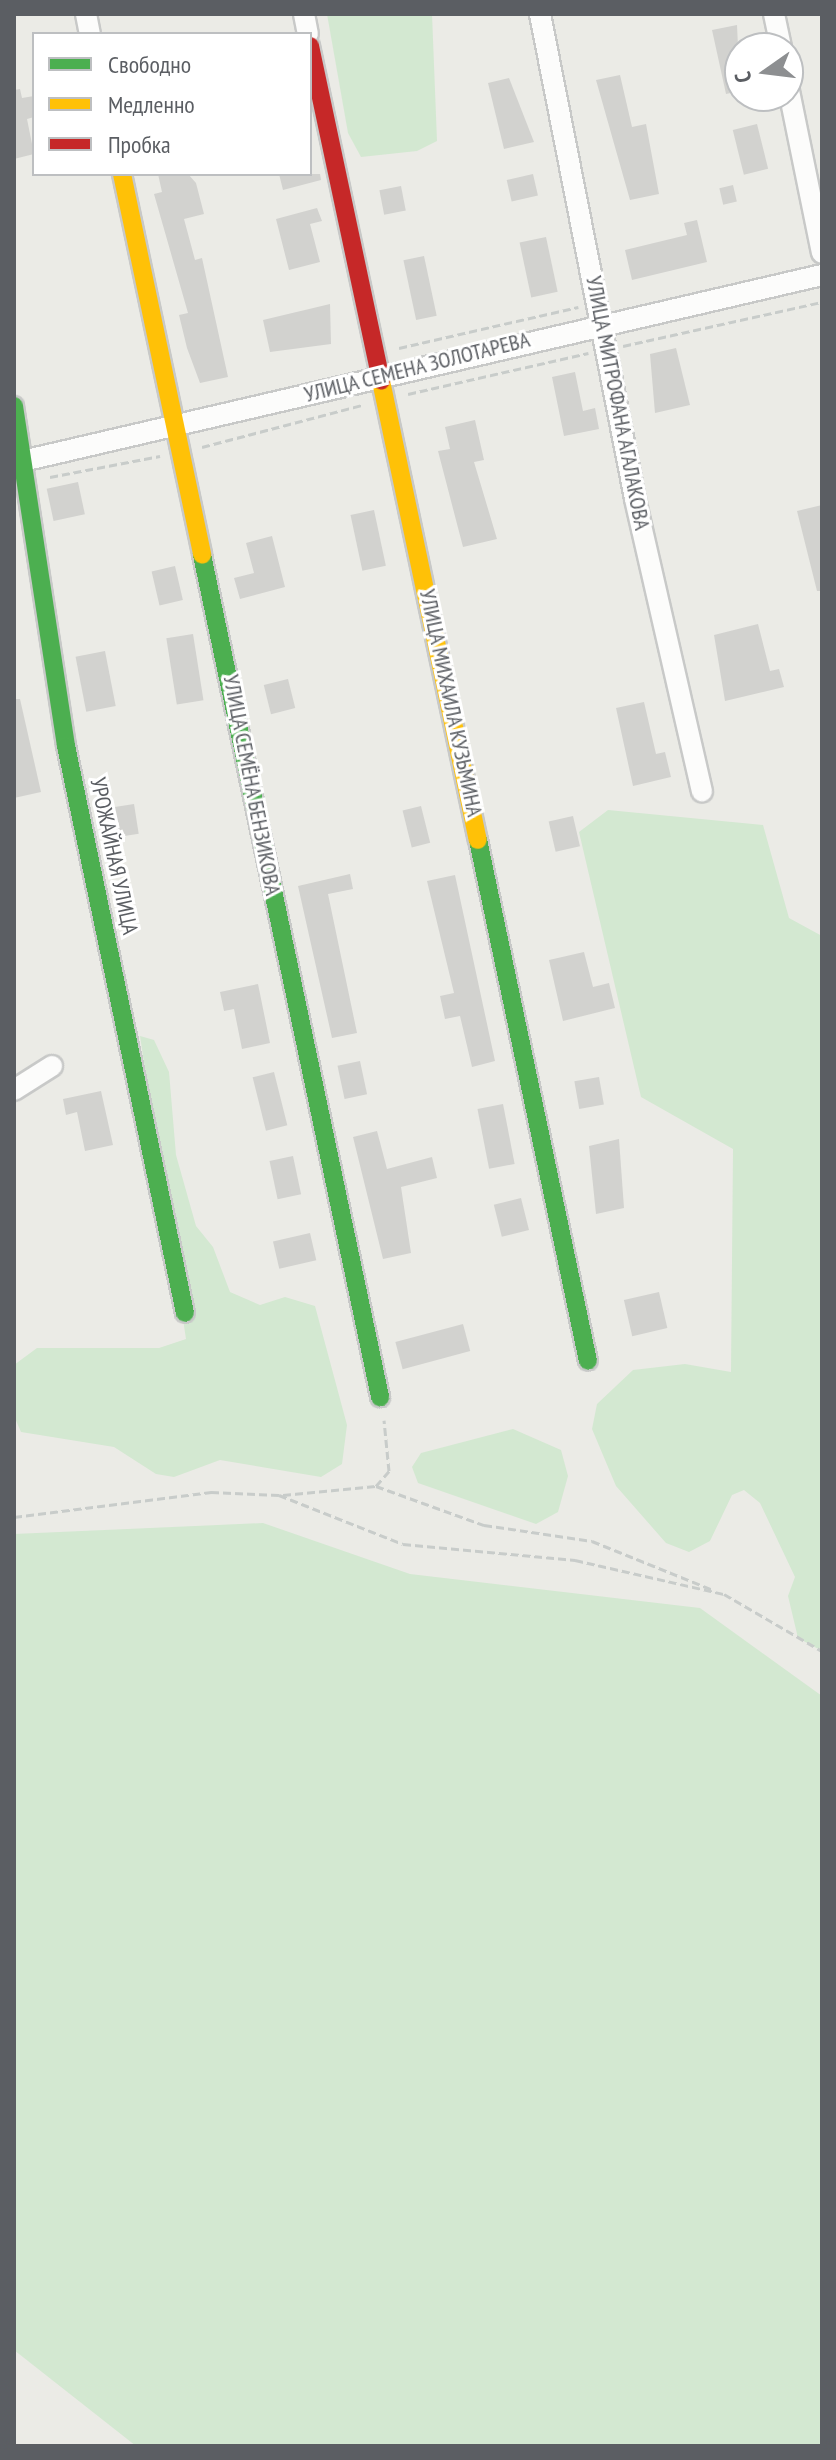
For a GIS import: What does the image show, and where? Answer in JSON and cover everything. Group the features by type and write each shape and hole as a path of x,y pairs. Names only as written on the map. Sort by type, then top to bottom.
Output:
{"street":[{"name":"УЛИЦА МИТРОФАНА АГАЛАКОВА","path":"540,14 602,324 610,349 635,499 702,791"},
{"name":"УЛИЦА МИХАИЛА КУЗЬМИНА","path":"312,55 380,374 388,398 588,1361"},
{"path":"793,112 822,253"},
{"name":"УЛИЦА СЕМЁНА БЕНЗИКОВА","path":"122,176 180,429 380,1397"},
{"name":"УЛИЦА СЕМЕНА ЗОЛОТАРЕВА","path":"22,469 380,374 822,275"},
{"name":"УРОЖАЙНАЯ УЛИЦА","path":"14,406 66,746 185,1313"},
{"path":"14,1090 52,1066"}],"path":[{"path":"376,353 598,302"},
{"path":"22,469 184,451 388,398 822,302"},
{"path":"376,1486 389,1471 380,1397"},
{"path":"14,1517 211,1492 279,1495 376,1486 484,1525 592,1541 724,1594 822,1651"},
{"path":"279,1495 403,1544 575,1560 724,1594"}],"green space":[{"path":"327,14 432,14 437,141 417,151 361,157 348,133"},
{"path":"608,810 763,825 789,918 822,936 822,1651 798,1638 788,1596 795,1577 760,1503 744,1490 732,1495 710,1541 689,1552 666,1543 616,1486 592,1429 597,1404 633,1370 685,1364 731,1372 733,1149 641,1097 579,832"},
{"path":"140,1036 154,1040 169,1072 176,1155 196,1226 213,1247 230,1292 260,1305 285,1297 315,1306 347,1425 342,1464 321,1477 220,1460 174,1477 156,1474 114,1447 21,1432 14,1416 14,1365 37,1348 159,1348 186,1339"},
{"path":"513,1429 561,1450 568,1476 558,1512 536,1524 418,1483 412,1467 421,1453"},
{"path":"263,1523 410,1574 700,1608 822,1696 822,2446 136,2446 14,2350 14,1534"}],"building":[{"path":"737,25 737,32 724,32 724,85 712,30"},
{"path":"620,75 632,127 646,124 659,194 630,200 596,80"},
{"path":"509,78 534,142 504,149 488,83"},
{"path":"20,89 22,98 32,96 32,118 27,119 32,154 14,159 14,90"},
{"path":"757,124 768,169 744,175 733,130"},
{"path":"320,174 321,180 283,190 280,176"},
{"path":"533,174 538,195 512,202 507,180"},
{"path":"158,176 190,176 196,183 204,214 184,219 195,260 202,258 228,377 200,383 187,348 179,315 188,313 154,194 162,192"},
{"path":"733,185 737,202 723,205 719,188"},
{"path":"401,186 406,211 384,215 379,190"},
{"path":"317,208 322,221 310,224 320,262 289,270 276,219"},
{"path":"697,220 707,262 632,280 625,250 687,235 684,223"},
{"path":"546,237 558,292 531,297 520,243"},
{"path":"424,256 437,316 416,320 403,260"},
{"path":"330,304 331,344 270,352 263,320"},
{"path":"676,348 690,405 655,413 650,354"},
{"path":"575,372 583,411 595,408 599,429 564,436 552,377"},
{"path":"475,420 484,460 474,462 497,539 463,547 438,451 450,449 445,427"},
{"path":"78,482 85,514 54,521 47,489"},
{"path":"822,505 822,591 817,591 797,511"},
{"path":"374,510 386,566 362,571 351,515"},
{"path":"272,536 285,587 240,599 234,578 254,573 246,543"},
{"path":"175,566 183,600 159,606 152,571"},
{"path":"758,624 770,671 779,669 784,687 725,701 714,635"},
{"path":"193,634 203,700 177,704 166,638"},
{"path":"105,651 116,706 86,712 76,657"},
{"path":"288,679 295,708 271,714 264,685"},
{"path":"14,699 20,699 41,792 14,798"},
{"path":"644,702 656,754 665,752 671,777 633,786 616,708"},
{"path":"134,804 139,834 110,838 105,809"},
{"path":"421,806 430,843 412,847 403,811"},
{"path":"573,816 580,846 556,852 549,822"},
{"path":"350,874 353,889 328,894 357,1033 332,1038 298,886"},
{"path":"455,875 495,1061 472,1067 460,1016 445,1019 440,996 454,993 427,881"},
{"path":"584,952 593,987 609,983 615,1008 563,1021 549,960"},
{"path":"258,984 270,1043 242,1049 234,1009 224,1011 220,992"},
{"path":"360,1061 367,1094 345,1099 338,1066"},
{"path":"274,1072 287,1125 266,1131 253,1077"},
{"path":"599,1077 604,1105 579,1109 574,1081"},
{"path":"101,1091 113,1145 85,1151 77,1112 66,1115 63,1099"},
{"path":"503,1104 515,1164 489,1169 477,1109"},
{"path":"377,1131 387,1169 432,1157 437,1178 401,1187 411,1253 383,1259 353,1137"},
{"path":"619,1139 624,1208 596,1214 589,1146"},
{"path":"293,1156 301,1194 278,1199 270,1161"},
{"path":"521,1198 529,1230 502,1237 494,1205"},
{"path":"310,1233 316,1260 279,1269 273,1242"},
{"path":"659,1292 667,1328 632,1336 624,1300"},
{"path":"463,1324 470,1351 403,1369 395,1342"}],"traffic: fast":[{"path":"14,406 66,746 185,1313"},
{"path":"202,555 380,1397"},
{"path":"478,840 588,1361"}],"traffic: slow":[{"path":"122,176 202,555"},
{"path":"381,381 478,840"}],"traffic: jam":[{"path":"312,55 381,381"}]}
